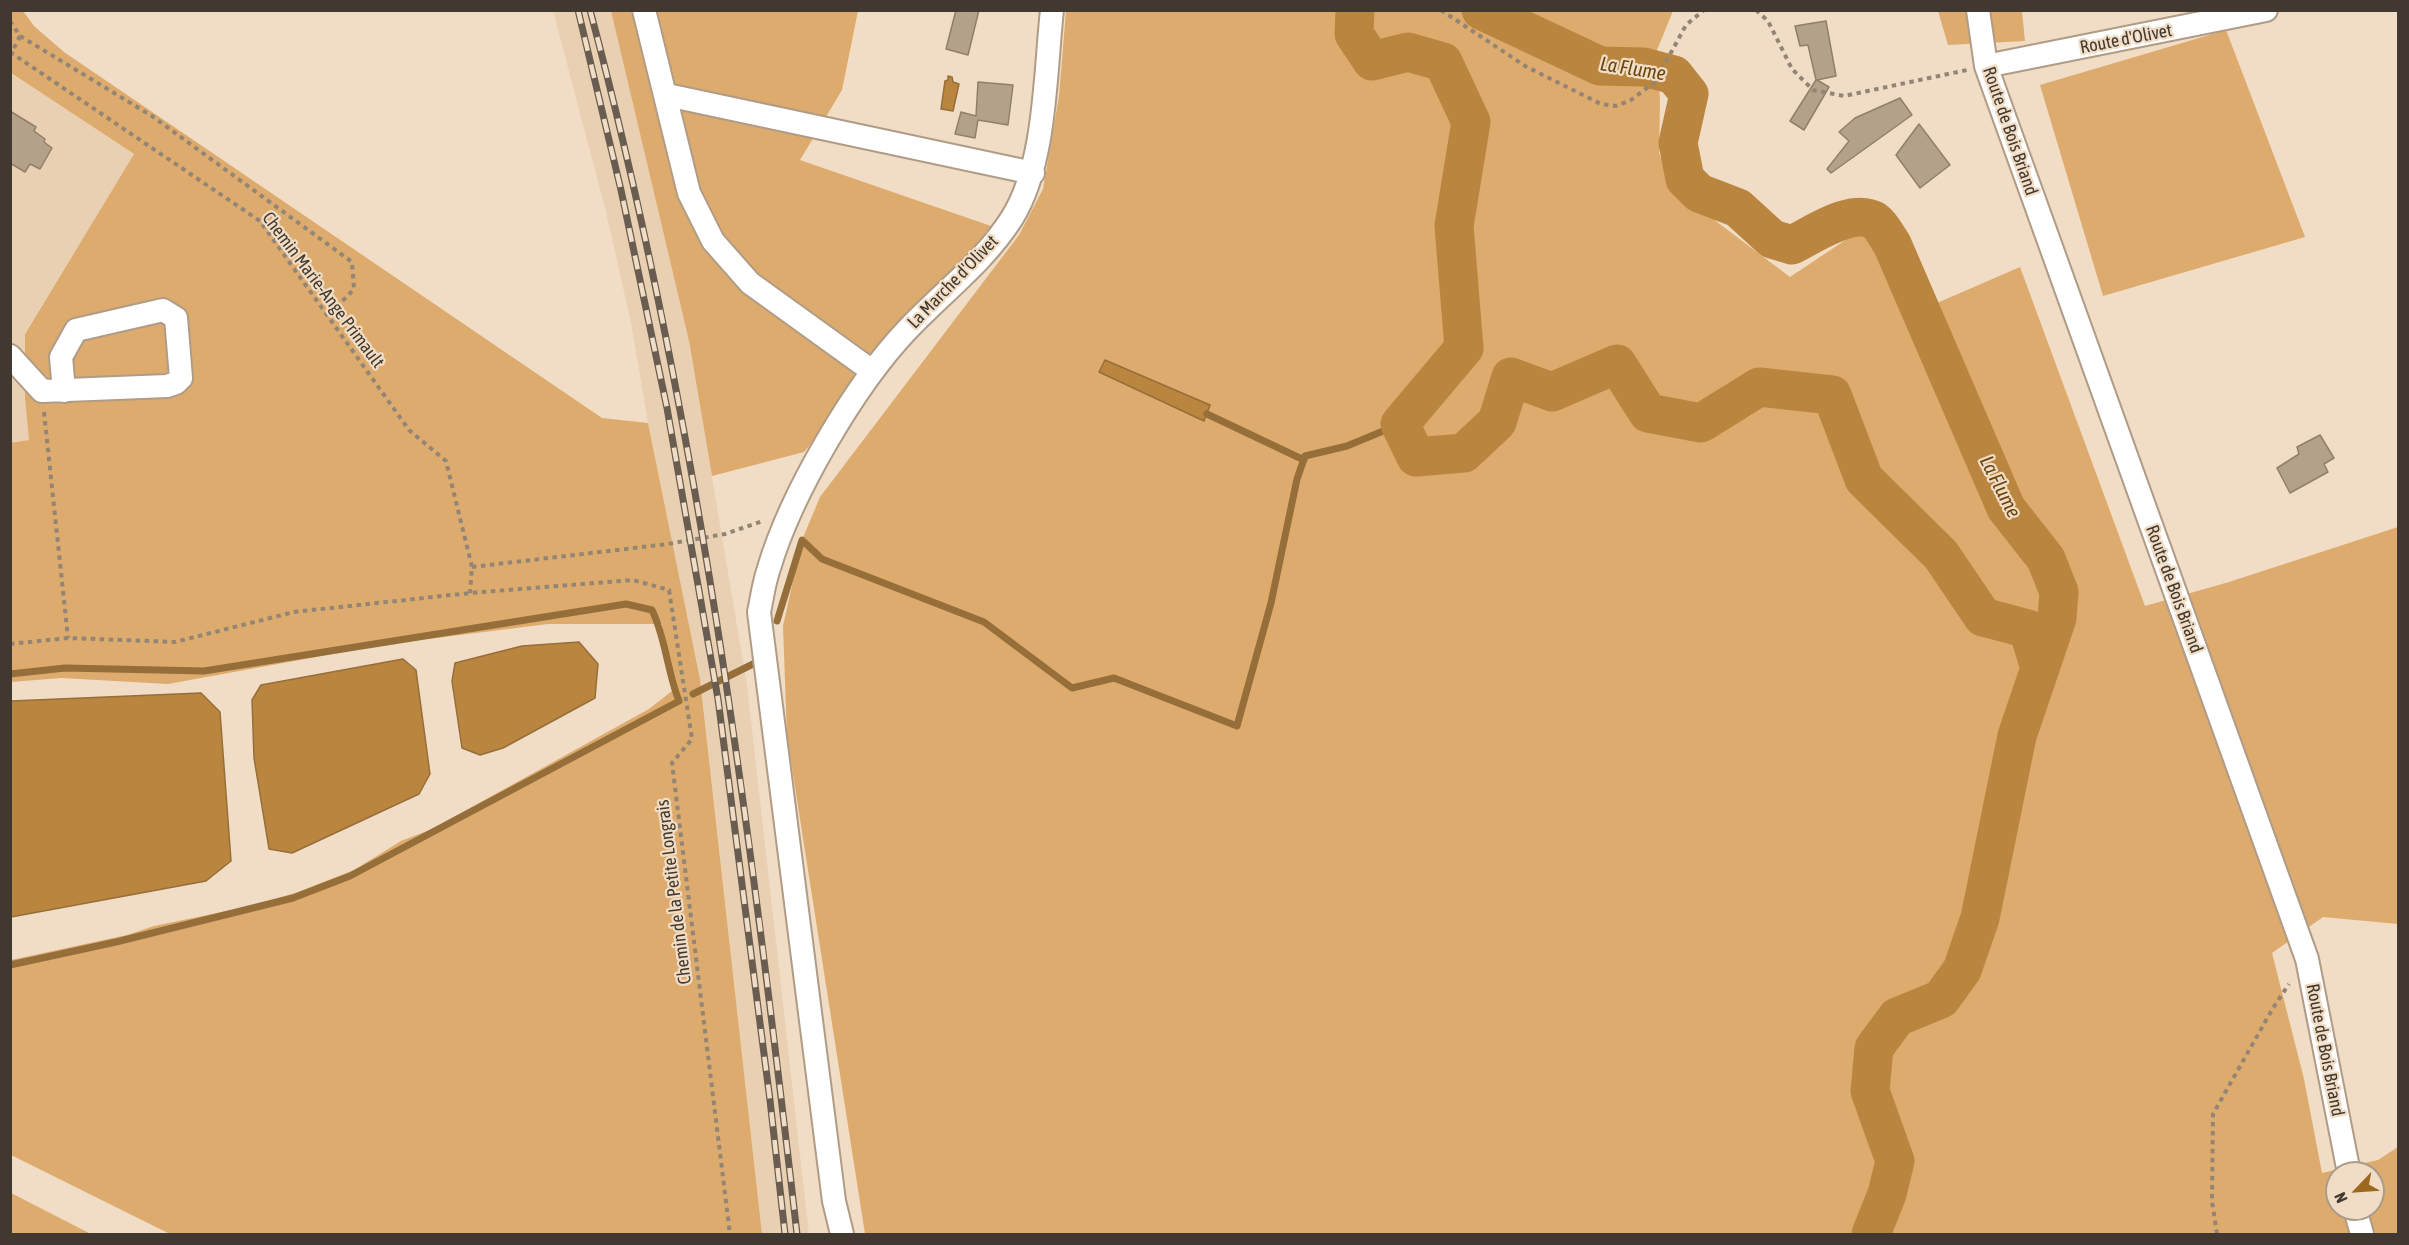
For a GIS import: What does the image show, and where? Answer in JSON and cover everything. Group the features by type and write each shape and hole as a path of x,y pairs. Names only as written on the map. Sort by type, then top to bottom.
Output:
{"street":[{"path":"644,10 689,193 713,241 750,284 872,371"},
{"name":"La Marche d'Olivet","path":"842,1234 834,1201 759,612 768,568 789,517 828,443 872,371 906,331 982,256 1012,217 1033,173 1052,10"},
{"name":"Route de Bois Briand","path":"1978,10 1986,66 2307,959 2347,1161"},
{"name":"Route d'Olivet","path":"1986,66 2266,10"},
{"path":"666,95 1033,173"},
{"path":"10,356 42,391 64,391 166,386 176,383 181,378 182,366 176,318 163,310 76,330 62,357 64,391"}],"path":[{"path":"1441,10 1525,66 1601,104 1616,106 1631,100 1655,82 1686,24 1704,10"},
{"path":"1756,10 1768,21 1792,69 1813,90 1844,96 1986,66"},
{"path":"10,21 20,36 152,116 352,262 354,290 328,316"},
{"path":"11,54 20,36"},
{"name":"Chemin Marie-Ange Primault","path":"11,54 260,221 409,430 446,461 472,567 470,593"},
{"path":"42,391 68,638"},
{"path":"472,567 669,544 725,534 758,522 789,517"},
{"name":"Chemin de la Petite Longrais","path":"470,593 633,580 669,590 692,739 672,763 730,1234"},
{"path":"10,644 68,638 175,642 294,612 470,593"},
{"path":"2217,1234 2212,1201 2213,1114 2273,1008 2307,959"}],"shaded area":[{"path":"11,10 23,11 34,26 64,52 602,418 648,423 700,679 762,1234 170,1234 11,1155 11,960 246,907 295,893 354,870 401,841 432,829 649,709 672,691 662,624 548,624 388,644 168,684 61,678 11,682 10,443 29,440 25,399 25,334 134,154 11,73"},
{"path":"553,11 611,11 689,341 747,685 809,1234 762,1234 700,678 648,423 631,323 605,208"},
{"path":"611,11 858,11 842,90 800,160 991,226 804,452 712,476 689,341"},
{"path":"1066,11 1673,11 1657,50 1660,100 1659,153 1672,188 1790,277 1865,227 1907,316 2020,267 2145,606 2229,582 2398,527 2398,924 2323,917 2272,953 2304,1079 2322,1173 2325,1172 2325,1221 2385,1221 2385,1161 2374,1161 2398,1147 2398,1234 865,1234 787,736 783,626 802,540 820,497 1019,235 1043,189 1059,96"},
{"path":"1938,11 2022,11 2025,41 1948,45"},
{"path":"2226,30 2305,237 2103,296 2040,85"},
{"path":"10,73 134,154 25,333 25,399 29,440 11,443"},
{"path":"948,76 952,77 953,82 959,84 953,111 941,109 945,81 948,80"},
{"path":"1105,360 1210,405 1204,421 1099,372"},
{"path":"579,642 598,664 595,698 503,748 480,755 462,748 452,681 455,663 522,646"},
{"path":"403,659 416,670 430,774 419,794 292,853 269,849 254,758 252,700 261,685"},
{"path":"201,693 220,712 231,861 206,881 11,917 11,701"},
{"path":"11,1193 91,1234 11,1234"}],"building":[{"path":"956,10 979,10 968,55 946,49"},
{"path":"1826,21 1836,76 1817,80 1829,87 1804,130 1790,121 1816,80 1808,45 1800,46 1795,26"},
{"path":"978,82 1013,85 1008,125 978,120 975,138 955,134 961,112 976,116"},
{"path":"1900,98 1912,115 1831,173 1827,169 1849,141 1839,132 1855,118"},
{"path":"10,111 36,127 34,131 52,148 40,169 30,164 25,172 10,163"},
{"path":"1919,124 1950,165 1920,188 1896,155"},
{"path":"2320,435 2334,458 2324,464 2328,472 2290,493 2277,468 2299,454 2297,447"}],"waterway":[{"path":"1355,10 1354,34 1372,61 1408,52 1443,62 1471,122 1454,226 1464,348 1400,424 1416,457 1464,453 1497,422 1511,377 1552,392 1617,364 1648,413 1701,423 1759,387 1832,395 1864,479 1941,555 1983,617 2028,629 2040,668"},
{"name":"La Flume","path":"1481,10 1600,66 1644,67 1674,75 1689,94 1678,143 1685,179 1699,193 1738,208 1772,239 1792,245 1821,229 1855,217 1866,218 1878,223 1892,244 2006,508 2046,559 2059,592 2057,618 2017,736 1980,918 1962,970 1941,999 1897,1017 1874,1048 1870,1091 1895,1161 1887,1194 1871,1234"},
{"path":"1207,414 1304,460"},
{"path":"777,621 802,540 822,559 984,622 1072,688 1114,678 1237,726 1271,603 1297,479 1305,456 1347,446 1400,424"},
{"path":"10,674 65,668 204,671 626,604 652,610 679,701 350,876 293,898 116,942 10,965"},
{"path":"693,694 753,664"}],"railway":[{"path":"578,10 621,190 667,408 718,699 785,1234"},
{"path":"590,10 628,161 661,313 716,618 760,926 797,1234"}]}
